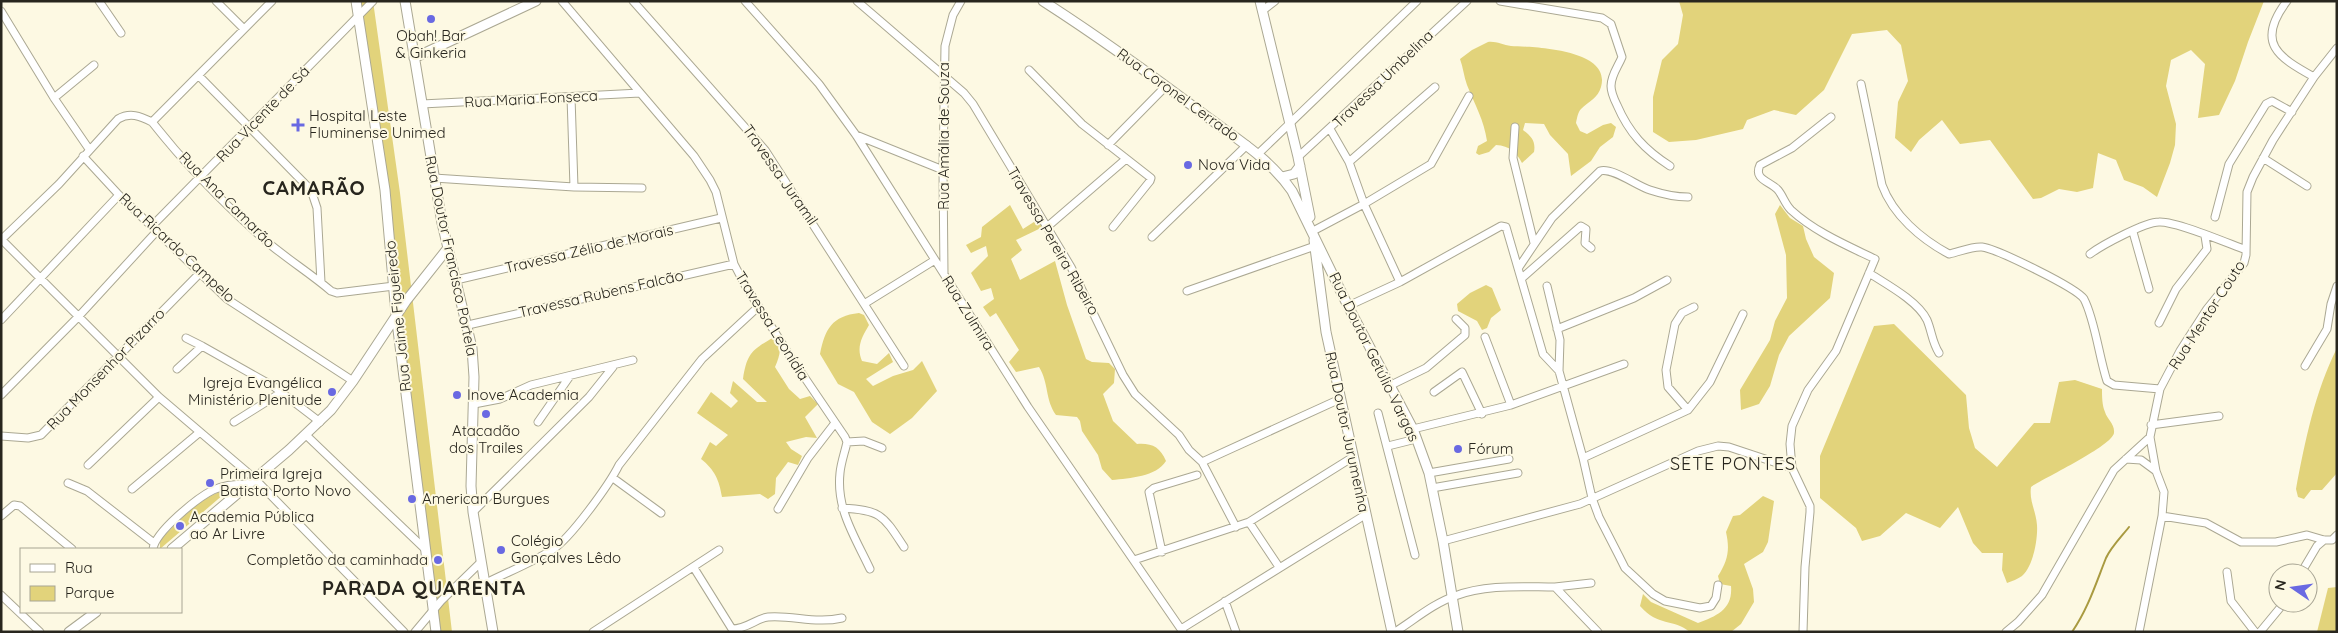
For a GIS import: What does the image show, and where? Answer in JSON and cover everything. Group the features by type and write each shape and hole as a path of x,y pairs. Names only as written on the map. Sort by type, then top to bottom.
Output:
{"main road":[{"name":"Rua Jaime Figueiredo","path":"356,1 385,190 396,314 434,609 435,631"},
{"name":"Rua Doutor Francisco Portela","path":"404,1 434,178 448,248 468,325 474,360 471,476 473,512 493,632"},
{"path":"414,58 536,1"},
{"name":"Rua Coronel Cerrado","path":"1043,1 1166,86 1258,154 1282,177 1299,201 1313,230"},
{"path":"1260,1 1299,161 1313,230"},
{"path":"1282,177 1294,174 1299,161"},
{"name":"Rua Doutor Jurumenha","path":"1313,230 1326,332 1365,515 1393,632"},
{"name":"Rua Doutor Getúlio Vargas","path":"1313,230 1348,306 1413,429 1432,488 1458,632"},
{"path":"173,548 320,422 353,381 396,314 448,248"},
{"path":"1321,290 1331,283 1338,285"},
{"path":"70,632 95,613"}],"street":[{"path":"99,1 121,33"},
{"path":"216,1 244,29"},
{"path":"272,1 152,122 141,116 125,115 89,149 59,184 1,240 159,397 200,432 404,632"},
{"name":"Rua Vicente de Sá","path":"1,395 79,316 200,178 373,1"},
{"name":"Travessa Leonídia","path":"562,1 694,156 710,180 716,192 734,264 758,307 846,442"},
{"name":"Travessa Juramil","path":"633,1 765,150 904,366"},
{"name":"Rua Zulmira","path":"745,1 809,72 856,135 1028,407 1182,630"},
{"name":"Travessa Pereira Ribeiro","path":"857,1 944,76 973,104 1088,298 1123,375 1135,394 1179,435 1189,450 1202,462 1236,528"},
{"name":"Rua Amália de Souza","path":"944,274 944,76 948,28 952,15 961,1"},
{"path":"1262,11 1275,1"},
{"path":"1258,154 1417,1"},
{"name":"Travessa Umbelina","path":"1299,161 1456,5 1467,1"},
{"path":"1500,1 1538,4 1602,18 1611,24 1622,57 1613,77 1612,93 1621,115 1638,142 1648,152 1670,166"},
{"path":"2287,1 2273,26 2272,41 2276,51 2284,60 2314,77"},
{"path":"1,11 54,98 89,149"},
{"name":"Rua Mentor Couto","path":"2139,632 2162,516 2164,492 2156,470 2150,437 2160,389 2180,351 2207,309 2240,270 2246,250 2245,220 2247,192 2262,158 2314,77 2337,48"},
{"path":"54,98 94,65"},
{"path":"1029,70 1082,124 1150,176 1150,181 1113,226"},
{"path":"199,76 306,184 315,199 321,282"},
{"path":"1861,84 1882,185 1886,195 1906,222 1936,247 1949,254 1976,247 1984,247 2076,291 2083,298 2088,310 2107,381 2114,385 2160,389"},
{"path":"1108,145 1166,86"},
{"path":"1349,162 1435,87"},
{"name":"Rua Maria Fonseca","path":"422,104 640,94"},
{"path":"1313,230 1364,204 1431,164 1469,96"},
{"path":"571,97 574,187"},
{"path":"2215,217 2229,164 2266,104 2272,101 2292,112"},
{"path":"1803,632 1805,568 1810,512 1807,499 1792,468 1790,444 1792,426 1808,390 1836,351 1875,259 1820,232 1789,208 1777,189 1758,175 1760,166 1792,148 1831,117"},
{"name":"Rua Ana Camarão","path":"152,122 200,178 268,242 321,282 338,293 394,286"},
{"path":"1515,128 1513,158 1534,243"},
{"path":"1330,129 1349,162 1364,204 1400,282"},
{"path":"856,135 943,170"},
{"path":"1152,237 1247,145"},
{"name":"Rua Ricardo Campelo","path":"83,156 119,195 227,299 353,381"},
{"path":"2262,158 2307,186"},
{"path":"1047,227 1126,159"},
{"path":"1519,267 1552,218 1593,176 1604,169 1648,190 1667,195 1688,197"},
{"path":"434,178 574,187 642,188"},
{"path":"1,320 42,279 119,195"},
{"name":"Travessa Zélio de Morais","path":"456,280 722,218"},
{"path":"2090,254 2106,243 2133,232 2145,224 2160,221 2177,225 2246,250"},
{"path":"1348,306 1400,282 1501,226 1506,227 1543,354 1558,370"},
{"path":"1522,278 1580,226 1586,229 1585,243 1591,248"},
{"path":"2133,232 2149,289"},
{"path":"2159,323 2176,289 2207,249 2205,236"},
{"path":"1187,291 1315,246"},
{"path":"864,304 935,260"},
{"name":"Travessa Rubens Falcão","path":"468,325 734,264"},
{"path":"1869,273 1902,294 1923,314 1931,340 1940,353"},
{"name":"Rua Monsenhor Pizarro","path":"1,436 28,438 41,434 199,274"},
{"path":"1557,329 1634,298 1667,280"},
{"path":"1547,286 1560,340 1558,370 1583,458 1592,498 1599,518 1625,568 1652,594 1665,601 1706,608 1714,603 1718,585"},
{"path":"2305,366 2327,329 2331,304 2337,286"},
{"path":"486,583 553,550 570,535 613,478 619,465 689,374 721,339 758,307"},
{"path":"1688,410 1668,387 1666,370 1675,324 1682,313 1694,307"},
{"path":"1583,458 1688,410 1710,382 1743,314"},
{"path":"1391,385 1426,368 1465,335 1465,328 1456,319"},
{"path":"1485,337 1511,405"},
{"path":"186,338 270,384 320,422"},
{"path":"177,369 202,346"},
{"path":"474,404 500,399 531,385 613,367 632,360"},
{"path":"1413,429 1482,414 1624,364"},
{"path":"473,512 589,397 613,367"},
{"path":"1434,392 1462,372 1482,414"},
{"path":"538,422 570,376"},
{"path":"234,422 282,392"},
{"path":"88,464 159,397"},
{"path":"1202,462 1340,399"},
{"path":"1378,413 1415,555"},
{"path":"2151,425 2219,416"},
{"path":"778,509 808,458 835,423"},
{"path":"132,488 200,432"},
{"path":"306,435 426,550"},
{"path":"2006,632 2018,622 2042,595 2114,470 2150,437"},
{"path":"1388,446 1416,439"},
{"path":"870,569 842,508 839,487 840,471 846,442 864,441 882,448"},
{"path":"1443,541 1580,504 1698,451 1718,446 1729,447 1792,468"},
{"path":"1134,560 1250,522 1353,457"},
{"path":"1428,473 1509,459"},
{"path":"2126,459 2141,460 2156,470"},
{"path":"1432,488 1518,472"},
{"path":"1162,552 1149,492 1154,488 1197,475"},
{"path":"613,478 661,513"},
{"path":"68,483 87,491 154,546 183,512 212,491 229,485 251,481"},
{"path":"1,516 17,505 71,548"},
{"path":"842,508 864,509 879,515 886,521 904,547"},
{"path":"1182,630 1225,600 1365,515"},
{"path":"2162,516 2206,523 2240,542 2276,542 2307,535 2324,540 2332,540 2337,535"},
{"path":"1250,522 1279,567"},
{"path":"2308,563 2317,546 2324,540"},
{"path":"593,632 719,550"},
{"path":"415,632 434,609 481,562"},
{"path":"694,568 732,629 741,629 767,617 818,622 842,618"},
{"path":"2227,572 2231,601 2255,632"},
{"path":"1393,632 1453,596 1503,587 1555,587 1591,583"},
{"path":"1555,587 1598,632"},
{"path":"1,595 40,632"},
{"path":"1225,600 1236,632"},
{"path":"2260,632 2276,613"}],"green space":[{"path":"359,1 373,1 400,193 452,632 438,632"},
{"path":"1679,1 2264,1 2235,81 2219,115 2198,118 2205,64 2191,50 2171,60 2166,86 2176,124 2175,145 2157,197 2143,187 2124,180 2116,160 2098,153 2093,188 2077,192 2059,189 2041,198 2033,199 1990,140 1960,144 1942,120 1919,140 1911,152 1895,138 1898,102 1908,81 1901,45 1887,30 1852,34 1824,90 1796,115 1774,110 1747,120 1743,129 1696,140 1669,142 1653,132 1653,97 1662,60 1678,44 1683,15"},
{"path":"1488,42 1552,49 1568,53 1583,58 1595,65 1601,74 1600,91 1580,110 1576,123 1580,131 1587,134 1603,125 1611,123 1616,127 1613,137 1600,147 1591,161 1571,176 1568,154 1550,135 1544,124 1525,123 1523,130 1532,139 1534,152 1522,163 1512,150 1501,146 1496,145 1489,152 1479,155 1476,153 1478,146 1487,141 1484,126 1467,85 1460,59"},
{"path":"1010,205 1023,229 1037,220 1043,227 1016,240 1022,250 1011,259 1020,280 1055,261 1067,305 1086,359 1092,362 1109,363 1115,369 1114,383 1103,394 1113,421 1137,444 1147,444 1158,449 1166,461 1162,466 1149,474 1112,480 1102,469 1098,455 1082,431 1077,417 1056,415 1050,403 1039,367 1016,372 1009,362 1019,350 996,313 990,317 983,307 994,299 991,288 981,291 971,273 988,256 986,246 971,253 966,245 981,237 982,227"},
{"path":"1780,205 1790,218 1803,226 1806,239 1814,257 1834,273 1830,298 1789,336 1779,355 1770,386 1759,404 1741,410 1740,390 1770,340 1775,321 1787,298 1786,255 1775,214"},
{"path":"1486,285 1492,288 1501,310 1491,318 1487,328 1482,330 1477,321 1458,311 1457,304 1470,293"},
{"path":"859,313 864,315 869,325 862,338 860,347 862,361 877,364 889,353 893,362 866,379 873,386 893,376 913,370 922,361 937,391 912,418 890,434 872,422 854,392 838,384 820,354 824,337 831,325 842,317"},
{"path":"1894,324 1966,395 1969,428 1975,448 1997,467 2034,423 2050,423 2059,382 2075,380 2102,389 2104,409 2114,433 2102,446 2031,487 2031,497 2037,525 2036,545 2026,572 2017,579 2007,583 2002,570 2003,553 1982,553 1973,543 1958,507 1940,528 1906,513 1880,536 1862,541 1856,528 1820,498 1820,456 1874,326"},
{"path":"774,337 780,348 775,367 789,389 800,399 810,396 818,404 805,417 817,438 806,437 786,442 791,449 802,456 798,465 788,462 776,478 775,494 768,499 760,494 722,497 716,476 701,459 710,442 716,446 728,435 697,413 711,392 731,408 738,401 730,393 733,381 757,402 767,402 743,379 746,363 752,353 760,345"},
{"path":"2337,348 2337,473 2322,490 2311,490 2304,499 2298,497 2296,489 2303,453 2317,399"},
{"path":"231,488 160,548 160,540 176,524 201,502 220,491"},
{"path":"1763,496 1774,501 1768,542 1763,552 1744,564 1753,589 1754,602 1741,624 1731,632 1690,632 1678,625 1653,617 1640,606 1643,594 1651,602 1698,623 1711,618 1722,610 1726,606 1731,594 1731,586 1720,584 1718,576 1727,555 1726,532 1733,516 1740,515"},
{"path":"2337,587 2337,632 2317,632 2328,588"}],"waterway":[{"path":"2072,632 2087,605 2108,554 2129,527"}],"place":[{"name":"Obah! Bar & Ginkeria","path":"431,19"},
{"name":"Hospital Leste Fluminense Unimed","path":"298,125"},
{"name":"Nova Vida","path":"1188,165"},
{"name":"Igreja Evangélica Ministério Plenitude","path":"332,392"},
{"name":"Inove Academia","path":"457,395"},
{"name":"Atacadão dos Trailes","path":"486,414"},
{"name":"Fórum","path":"1458,449"},
{"name":"Primeira Igreja Batista Porto Novo","path":"210,483"},
{"name":"American Burgues","path":"412,499"},
{"name":"Academia Pública ao Ar Livre","path":"180,526"},
{"name":"Colégio Gonçalves Lêdo","path":"501,550"},
{"name":"Completão da caminhada","path":"438,560"}],"district":[{"name":"CAMARÃO","path":"314,188"},
{"name":"SETE PONTES","path":"1733,464"},
{"name":"PARADA QUARENTA","path":"424,588"}]}
